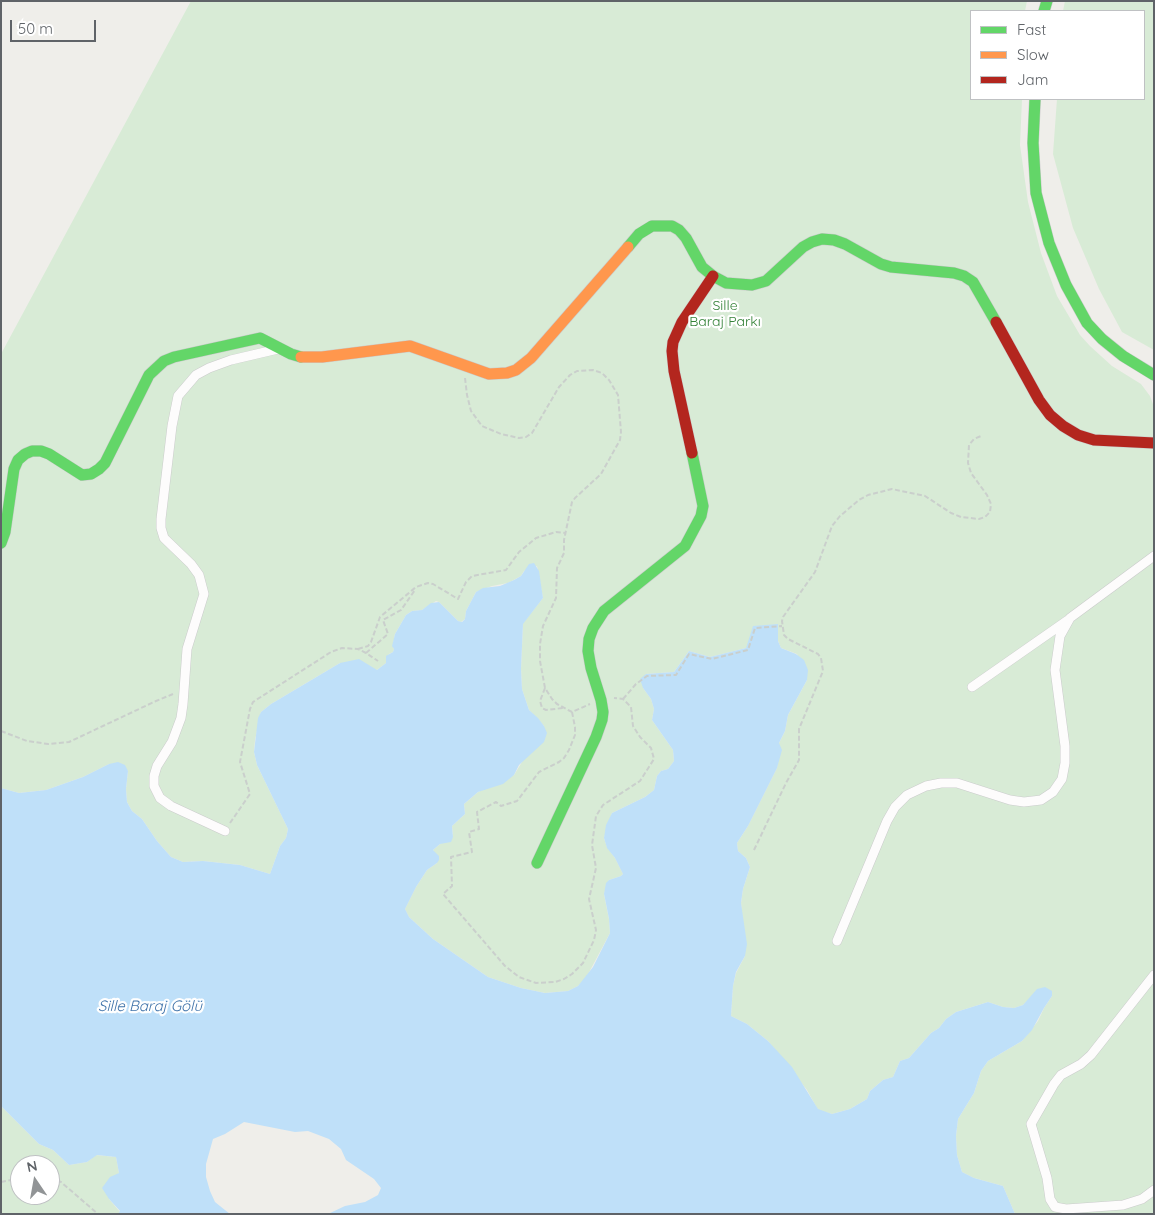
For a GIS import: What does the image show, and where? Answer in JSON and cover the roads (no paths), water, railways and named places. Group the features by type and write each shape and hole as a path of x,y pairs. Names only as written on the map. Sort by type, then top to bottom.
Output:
{"street":[{"path":"1035,100 1033,143 1036,193 1049,243 1066,285 1088,323 1102,339 1122,356 1154,374"},
{"path":"1,543 14,469 18,460 32,451 41,451 49,454 75,472 91,474 99,469 105,462 149,375 164,361 174,357 260,338 278,349 305,358 410,346 489,374 516,370 523,365 640,234 652,226 672,226 679,230 686,238 702,267 726,283 752,285 766,281 803,247 822,239 834,240 845,244 881,264 892,267 954,273 964,276 973,282 980,293 1039,400 1050,415 1078,435 1094,440 1154,443"},
{"path":"537,863 596,737 604,712 588,651 589,639 597,619 604,611 685,546 701,516 702,497 674,371 672,351 673,342 682,322 713,276"},
{"path":"225,831 171,806 160,798 154,786 157,766 177,731 183,704 188,649 204,594 199,575 191,564 164,538 161,528 174,408 178,396 196,376 230,360 278,349"},
{"path":"972,687 1154,556"},
{"path":"837,941 887,821 907,795 926,786 957,783 1010,800 1024,802 1041,800 1053,792 1062,779 1065,763 1065,746 1055,670 1060,636 1070,618"},
{"path":"1154,975 1091,1055 1081,1064 1061,1076 1054,1084 1032,1124 1048,1178 1050,1199 1055,1207 1066,1210 1123,1205 1142,1198 1154,1190"}],"water":[{"name":"Sille Baraj Gölü","path":"534,563 539,571 543,598 523,624 522,689 529,710 538,718 547,733 544,742 519,765 514,775 503,784 478,792 464,804 465,814 452,826 453,837 451,842 440,844 433,850 439,856 439,860 427,870 416,887 405,909 409,917 433,939 488,977 521,988 545,993 568,991 578,986 593,967 610,933 604,894 606,883 623,874 615,858 607,848 604,838 606,825 612,813 645,797 654,790 657,776 661,771 668,769 674,761 673,750 652,720 654,709 651,699 643,688 640,679 646,674 674,672 689,651 710,657 746,648 753,626 778,624 778,641 781,648 796,654 804,660 808,670 807,680 788,715 785,731 779,743 782,750 777,768 748,826 737,843 738,851 746,858 750,867 741,903 747,944 745,956 736,972 731,1016 747,1024 768,1041 792,1067 818,1109 832,1114 850,1109 867,1099 870,1091 883,1080 893,1077 900,1061 909,1058 931,1033 956,1012 988,1002 1014,1008 1023,1005 1037,989 1045,987 1052,991 1052,996 1032,1030 1022,1041 988,1061 981,1071 974,1093 958,1119 956,1136 957,1155 962,1172 974,1178 1003,1186 1015,1214 328,1214 345,1206 365,1202 378,1195 381,1188 374,1179 346,1160 341,1149 329,1139 308,1131 295,1132 244,1122 213,1139 206,1164 206,1177 215,1202 230,1214 118,1214 120,1211 102,1188 110,1177 119,1173 116,1157 97,1155 87,1162 69,1165 53,1150 39,1144 1,1106 1,788 19,793 46,790 118,762 125,765 128,771 127,802 132,811 142,819 171,857 183,862 203,861 240,865 270,874 288,829 257,765 254,752 258,718 261,712 271,704 340,663 359,659 377,670 386,663 386,656 393,652 392,646 395,634 406,615 412,611 422,610 431,603 439,602 458,621 462,622 476,592 483,588 500,586 514,580 521,576 529,564"}],"park label":[{"name":"Sille Baraj Parkı","path":"725,314"}]}
